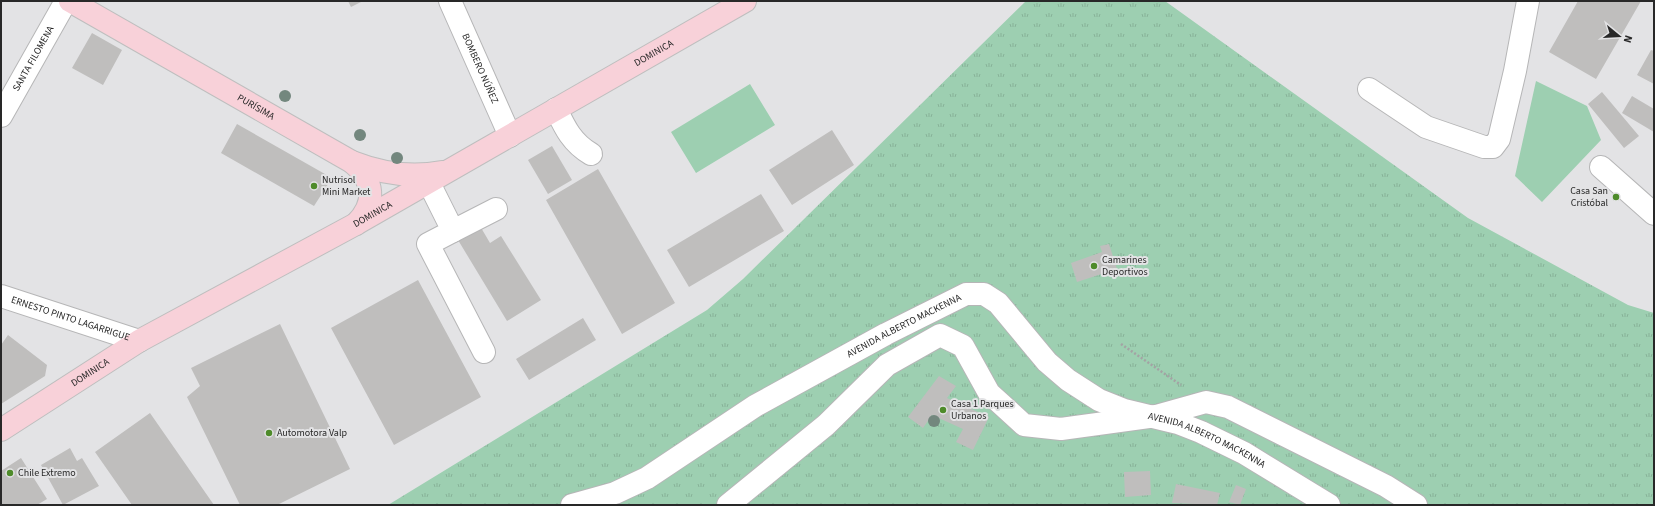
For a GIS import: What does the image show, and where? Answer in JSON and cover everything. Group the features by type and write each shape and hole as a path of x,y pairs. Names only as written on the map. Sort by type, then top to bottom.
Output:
{"main road":[{"name":"PURÍSIMA","path":"70,1 352,162 373,169 402,174 419,175 454,169"},
{"name":"DOMINICA","path":"1,430 139,341 354,225 454,169 745,1"},
{"path":"352,162 361,170 368,181 370,193 369,206 363,216 354,225"}],"street":[{"name":"SANTA FILOMENA","path":"1,116 66,1"},
{"name":"BOMBERO NÚÑEZ","path":"450,1 510,136"},
{"path":"1369,89 1426,127 1484,147 1493,147 1499,140 1515,71 1528,1"},
{"path":"556,109 567,133 580,147 591,154"},
{"path":"1601,167 1654,214"},
{"path":"429,183 453,231"},
{"path":"484,352 428,244 496,208"},
{"name":"AVENIDA ALBERTO MACKENNA","path":"572,505 615,493 647,478 755,406 893,330 966,294 984,294 998,302 1047,362 1082,390 1099,400 1124,410 1156,416 1200,432 1244,453 1329,505"},
{"name":"ERNESTO PINTO LAGARRIGUE","path":"1,296 139,341"},
{"path":"728,505 826,425 887,365 940,335 963,346 989,393 1024,425 1061,429 1156,416 1206,402 1228,407 1386,486 1416,505"}],"path":[{"path":"1121,344 1206,402"}],"green space":[{"path":"1026,1 1165,1 1468,218 1628,305 1654,313 1654,505 388,505 707,310 743,279"},
{"path":"1536,81 1587,106 1601,140 1542,202 1515,176"},
{"path":"750,84 775,125 696,173 671,132"}],"building":[{"path":"348,1 363,1 351,7"},
{"path":"1578,1 1641,1 1596,79 1549,52"},
{"path":"92,33 122,50 103,85 72,68"},
{"path":"1651,50 1654,51 1654,84 1637,75"},
{"path":"1602,92 1639,136 1624,148 1588,104"},
{"path":"1632,96 1654,109 1654,132 1622,113"},
{"path":"237,124 332,178 314,206 221,153"},
{"path":"832,130 854,165 792,205 769,170"},
{"path":"552,146 572,180 548,194 528,160"},
{"path":"598,169 675,303 622,334 546,200"},
{"path":"761,194 784,231 689,287 667,250"},
{"path":"480,226 490,243 501,236 541,300 507,321 458,240"},
{"name":"Camarines Deportivos","path":"1109,244 1117,269 1077,282 1071,263 1102,252 1100,246"},
{"path":"418,280 481,397 394,445 331,328"},
{"path":"583,318 596,340 529,380 516,359"},
{"name":"Automotora Valp","path":"280,324 350,469 277,505 240,505 187,397 200,386 191,368"},
{"path":"8,335 47,365 45,376 1,404 1,345"},
{"name":"Casa 1 Parques Urbanos","path":"939,376 956,386 947,398 989,417 973,450 956,442 963,429 932,415 923,428 908,417"},
{"path":"150,413 214,505 132,505 95,452"},
{"path":"70,448 77,461 82,458 99,486 63,505 41,465"},
{"path":"21,458 47,499 37,505 1,505 1,471"},
{"path":"1150,471 1151,495 1125,497 1124,472"},
{"path":"1176,484 1220,493 1217,505 1172,503"},
{"path":"1236,485 1246,489 1240,505 1229,502"}],"place":[{"name":"Nutrisol Mini Market","path":"314,186"},
{"name":"Casa San Cristóbal","path":"1616,197"},
{"name":"Camarines Deportivos","path":"1094,266"},
{"name":"Casa 1 Parques Urbanos","path":"943,410"},
{"name":"Automotora Valp","path":"269,433"},
{"name":"Chile Extremo","path":"10,473"}]}
